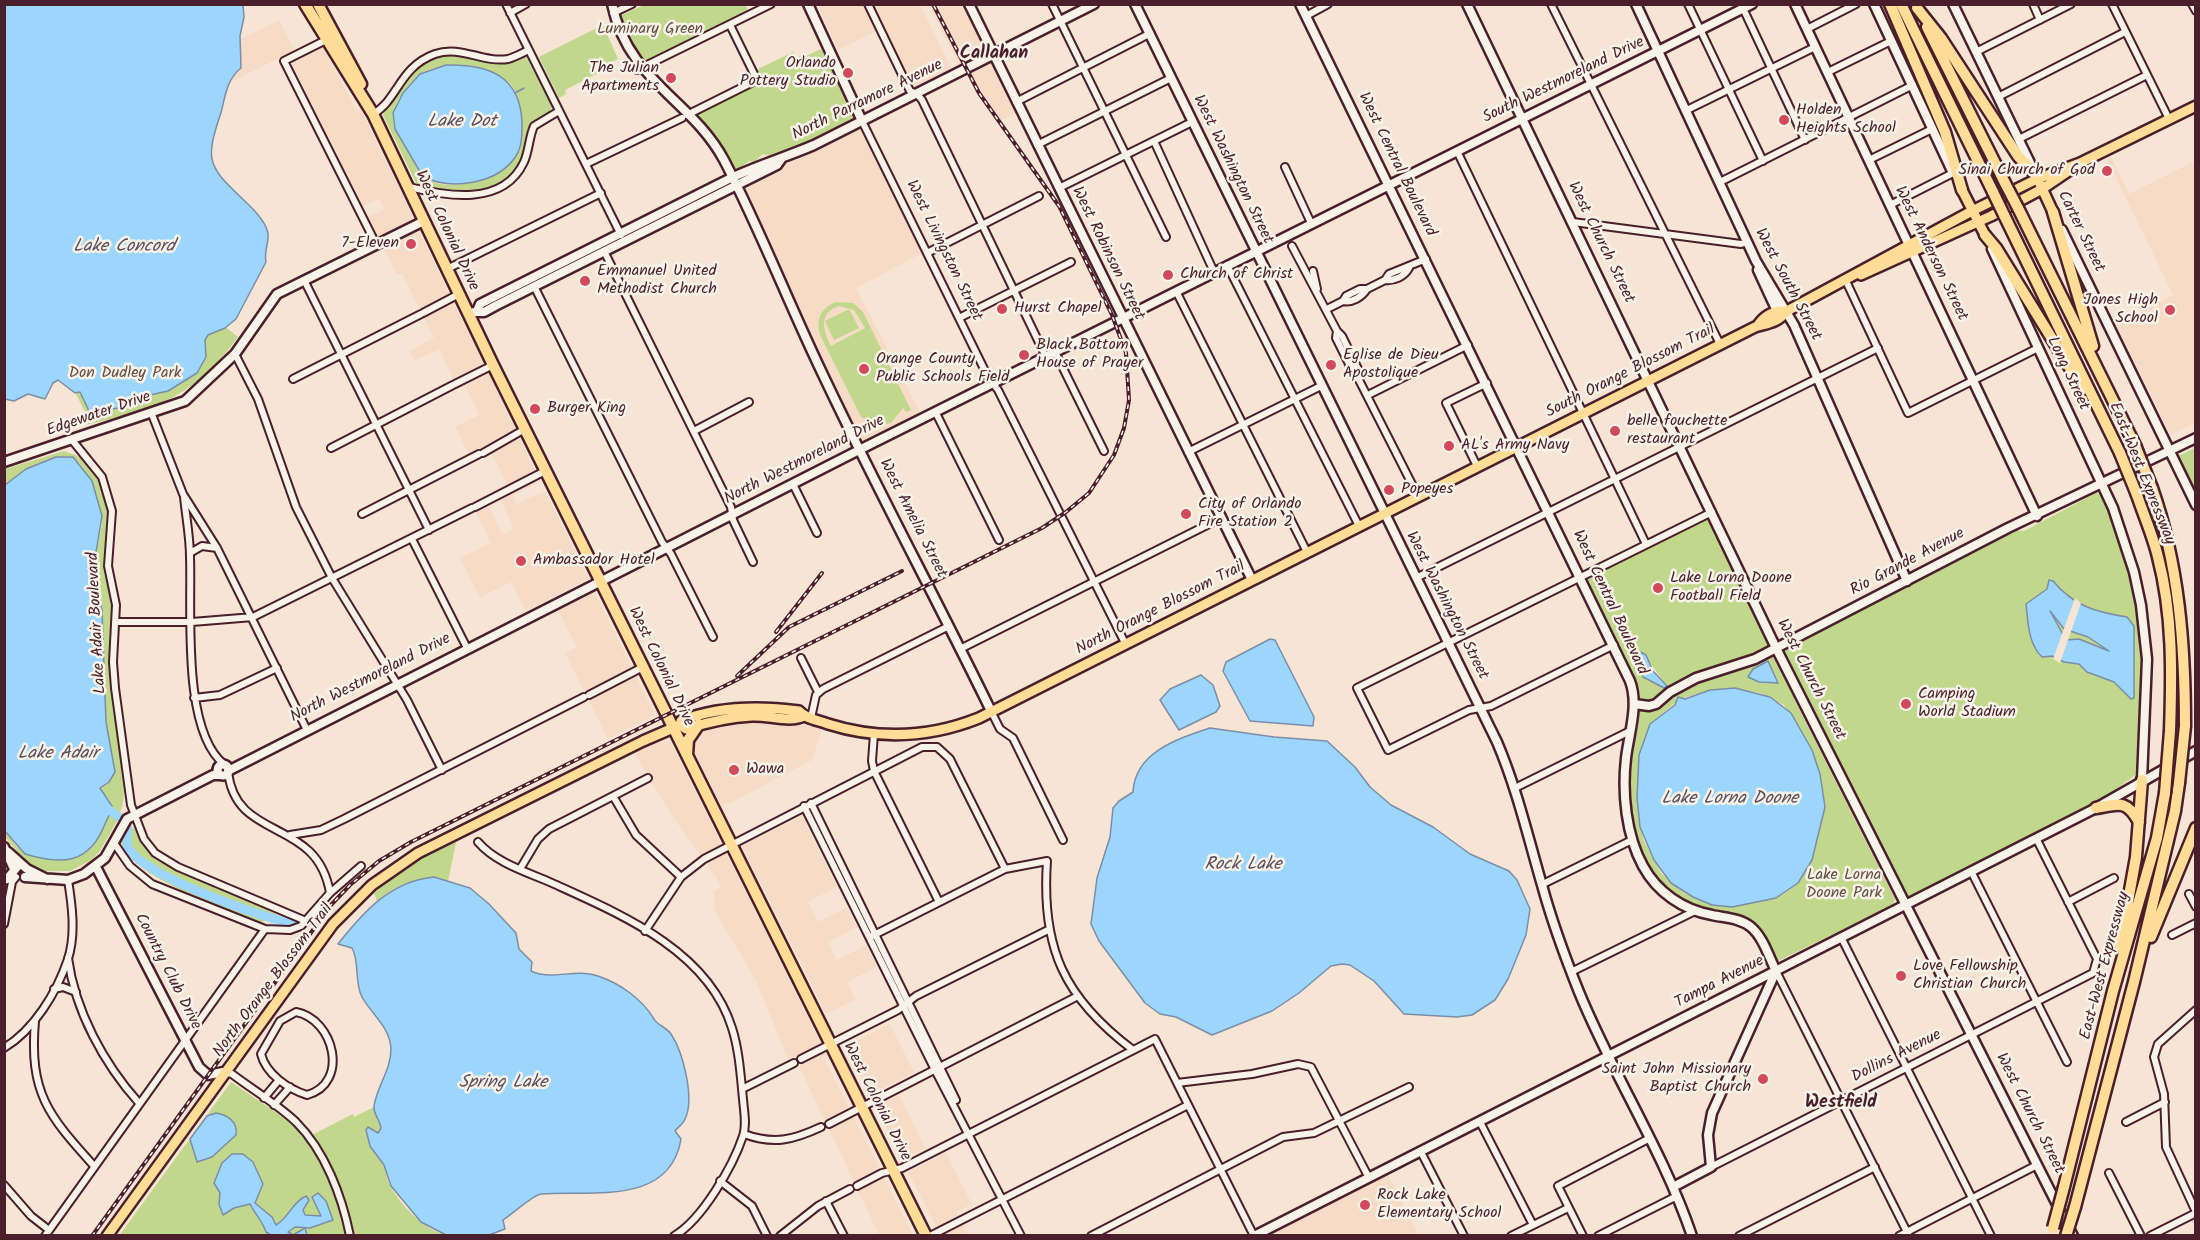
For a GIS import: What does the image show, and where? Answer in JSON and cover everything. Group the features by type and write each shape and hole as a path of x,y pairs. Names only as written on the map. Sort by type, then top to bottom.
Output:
{"highway":[{"name":"West Colonial Drive","path":"305,4 372,112"},
{"name":"West Colonial Drive","path":"318,4 360,82 372,112 459,294 473,313 493,365 545,471 643,667 677,726 687,755 928,1236"},
{"path":"1890,4 1945,132 1962,190"},
{"name":"East-West Expressway","path":"1901,4 2120,453 2158,557 2168,614 2173,665 2170,731 2165,793 2157,838 2113,991 2051,1232"},
{"path":"1916,6 1941,38 2018,156 2036,176"},
{"name":"East-West Expressway","path":"1916,6 2135,445 2161,512 2181,619 2185,726 2175,811 2134,982 2066,1236"},
{"path":"2053,212 2104,381"},
{"path":"1985,235 1996,248 2082,388 2100,409"},
{"path":"687,755 688,740 699,724"},
{"path":"2113,991 2113,976 2130,891 2142,780"},
{"path":"2096,808 2124,805 2131,808 2139,822"},
{"path":"2134,982 2196,828"}],"main road":[{"name":"South Orange Blossom Trail","path":"1911,248 1978,221 2042,189 2079,163 2196,106"},
{"name":"South Orange Blossom Trail","path":"1517,446 1758,325 1767,326 1780,319 1782,311 1846,281 1881,268 1972,211 2036,176 2079,163"},
{"name":"Carter Street","path":"2036,176 2053,212"},
{"name":"Long Street","path":"1962,190 1985,235"},
{"name":"North Orange Blossom Trail","path":"107,1236 223,1072 333,924 358,897 387,874 454,834 692,717 745,708 799,711 807,717 874,734 907,735 966,723 1517,446"},
{"name":"North Orange Blossom Trail","path":"677,726 686,729 699,724 737,717 766,716 797,719 807,717"}],"street":[{"path":"506,4 622,237"},
{"path":"510,13 526,4"},
{"path":"610,7 632,4"},
{"path":"639,69 771,4"},
{"name":"West Livingston Street","path":"808,4 862,122 959,318 1094,581"},
{"path":"868,4 910,91 917,94 1046,357"},
{"name":"West Robinson Street","path":"969,4 1252,580"},
{"path":"1052,4 1166,237"},
{"name":"North Parramore Avenue","path":"473,313 480,304 622,237 731,178 777,165 783,158 862,122 1094,4"},
{"name":"West Washington Street","path":"1135,4 1480,708 1515,788 1541,885 1571,972 1608,1056 1673,1187 1692,1236"},
{"name":"West Central Boulevard","path":"1300,4 1487,383 1633,688 1634,704 1625,788 1632,840 1653,881 1666,894 1695,911 1727,917 1749,926 1759,937 1908,1234"},
{"path":"1306,16 1328,4"},
{"name":"West Church Street","path":"1467,4 1524,117 1776,648 2073,1236"},
{"path":"1551,4 1720,344"},
{"name":"West South Street","path":"1636,4 1756,261 1818,378 1846,450 1906,581"},
{"path":"1688,4 1763,161"},
{"name":"South Westmoreland Drive","path":"1389,184 1752,4"},
{"name":"West Anderson Street","path":"1795,4 2037,516"},
{"path":"1807,29 1856,4"},
{"name":"Long Street","path":"1874,4 1962,190"},
{"path":"2033,4 2040,20"},
{"path":"1976,52 2071,4"},
{"path":"2112,4 2169,119"},
{"path":"2192,4 2196,11"},
{"name":"Carter Street","path":"1955,5 2036,176"},
{"name":"West Amelia Street","path":"610,7 620,44 639,69 705,140 731,178 860,450 1000,729 1013,738 1063,840"},
{"path":"1742,7 1805,140"},
{"path":"586,164 757,80 729,25"},
{"path":"1998,97 2125,32"},
{"path":"1016,102 1149,34"},
{"path":"326,40 284,61 376,244"},
{"path":"1828,72 1891,41"},
{"path":"1687,110 1815,47"},
{"path":"372,112 380,110 409,70 436,54 461,51 500,59 514,57 529,50"},
{"path":"2019,139 2146,75"},
{"path":"1037,145 1171,78"},
{"path":"1720,182 1913,86"},
{"path":"409,187 457,196 478,194 496,188 513,177 523,163 534,126 559,111"},
{"path":"1059,189 1192,122"},
{"path":"1869,160 1932,129"},
{"path":"1154,141 1214,272"},
{"path":"1457,150 1646,544"},
{"path":"1286,167 1311,223"},
{"path":"1890,205 1953,173"},
{"name":"North Westmoreland Drive","path":"15,876 68,880 96,867 114,843 127,819 134,815 1389,184"},
{"path":"447,268 601,193"},
{"path":"927,253 1039,196"},
{"name":"Carter Street","path":"2053,212 2196,505"},
{"name":"Edgewater Drive","path":"4,462 177,405 190,398 235,354 273,297 424,220"},
{"path":"1573,222 1741,244 1747,242"},
{"name":"Long Street","path":"1985,235 2102,484 2134,572 2146,636 2147,703 2142,780"},
{"name":"North Parramore Avenue","path":"473,313 484,312 604,251 622,237"},
{"path":"1293,246 1311,284 1317,289"},
{"path":"604,251 694,431 753,562"},
{"path":"1327,309 1343,301 1346,296 1384,280 1389,274 1403,267 1409,268 1426,259"},
{"path":"959,318 1071,262"},
{"path":"1227,265 1359,526"},
{"path":"1313,271 1317,289 1336,331 1342,336 1360,373 1359,380 1418,496"},
{"path":"304,280 429,530"},
{"path":"1846,281 1908,413 2038,348"},
{"path":"534,286 713,637"},
{"path":"1176,291 1307,552"},
{"path":"293,379 459,294"},
{"path":"1368,395 1468,345"},
{"path":"1416,579 1878,348"},
{"path":"1054,352 1104,451"},
{"path":"235,354 258,399 296,507 332,578 397,683 442,770"},
{"path":"331,448 493,365"},
{"path":"1477,466 1446,403 1487,383"},
{"path":"1188,452 1321,386"},
{"path":"694,431 749,402"},
{"path":"151,412 183,494 217,548 253,617 306,729"},
{"path":"936,412 999,540"},
{"path":"362,514 525,429"},
{"name":"Rio Grande Avenue","path":"1634,704 1648,706 1656,704 1670,692 1696,678 1746,663 2196,438"},
{"name":"Lake Adair Boulevard","path":"72,440 98,470 111,503 113,521 108,566 116,605 113,662 115,688 134,815 149,846 164,860 280,913 306,921"},
{"path":"116,622 192,622 253,617 545,471"},
{"path":"793,484 817,533"},
{"path":"183,494 190,553 194,698 200,723 237,800 253,819 290,835 319,861 328,879 330,893"},
{"path":"1614,645 1491,706 1469,710 1388,750 1357,688 1712,512"},
{"path":"960,649 1221,518"},
{"path":"412,539 467,648"},
{"path":"190,553 202,546 217,548"},
{"path":"1094,581 1125,644"},
{"path":"807,717 819,692 949,626"},
{"path":"801,658 819,692"},
{"path":"290,835 321,830 643,667"},
{"path":"194,698 220,695 277,668"},
{"path":"1515,788 1630,730"},
{"path":"874,734 872,761 874,771 939,902"},
{"path":"645,931 681,878 704,859 922,747 937,747 951,760 1005,869"},
{"name":"Tampa Avenue","path":"1254,1236 2096,808 2196,751"},
{"path":"520,869 538,839 549,829 564,819 648,778"},
{"path":"613,796 636,835 681,878"},
{"path":"807,805 1021,1236"},
{"path":"2036,838 2068,902 2114,878"},
{"path":"1541,885 1632,840"},
{"path":"478,842 490,854 588,900 645,931 682,955 713,990 732,1028 742,1089 744,1134 702,1212 674,1236"},
{"path":"114,843 130,867 152,884 265,929 290,930 306,921 330,893 361,866"},
{"path":"4,924 15,876 6,849"},
{"path":"873,936 1005,869 1047,861 1048,930 1076,998 1107,1030 1133,1050"},
{"name":"Country Club Drive","path":"96,867 185,1041 205,1073 232,1074 297,1123 318,1154 340,1200 350,1236"},
{"path":"1971,871 2067,1062"},
{"path":"68,880 72,909 68,958 76,993 95,1040 109,1065 140,1103"},
{"path":"2189,894 2196,907"},
{"name":"Dollins Avenue","path":"1673,1187 2088,977 2097,964 2068,902"},
{"path":"1571,972 1695,911"},
{"path":"2172,935 2195,924"},
{"path":"4,1185 47,1233 265,929"},
{"path":"801,1059 1048,930"},
{"path":"1841,937 1991,1236"},
{"path":"4,1056 8,1046 35,1021 54,989 68,958"},
{"path":"1712,1167 1708,1135 1712,1113 1776,971"},
{"path":"54,989 63,987 76,993"},
{"path":"829,1124 1076,998"},
{"path":"2150,1236 2196,1212 2166,1147 2165,1102 2154,1064 2155,1050 2162,1040 2196,1010"},
{"path":"300,1012 316,1025 329,1041 334,1054 333,1069 327,1082 315,1092 307,1095 290,1088 265,1065 261,1054 263,1047 284,1017 300,1012"},
{"path":"35,1021 33,1059 39,1090 63,1131 94,1166"},
{"path":"857,1186 970,1134 1155,1039 1254,1236"},
{"path":"742,1089 794,1063"},
{"path":"1177,1083 1304,1064 1314,1072 1370,1178"},
{"path":"264,1098 279,1080"},
{"path":"1091,1236 1284,1137 1314,1133 1409,1087"},
{"path":"274,1105 290,1088"},
{"path":"2126,1122 2165,1102"},
{"path":"928,1236 1188,1105"},
{"path":"1480,1122 1533,1225"},
{"path":"744,1134 771,1142 784,1141 821,1127"},
{"path":"1582,1236 1557,1186 1650,1138"},
{"path":"1421,1152 1464,1236"},
{"path":"1899,1236 1908,1234 2037,1164"},
{"path":"1739,1236 1875,1167"},
{"path":"2109,1173 2140,1236"},
{"path":"720,1181 752,1206 767,1236"},
{"path":"780,1236 826,1201 850,1189"},
{"path":"1598,1236 1677,1196"},
{"path":"826,1201 844,1236"},
{"path":"1511,1236 1569,1208"}],"shaded area":[{"path":"818,5 920,5 951,68 907,90 878,30 838,50"},
{"path":"929,5 968,5 993,56 989,58 1015,113 1001,120 975,84 966,62 959,65"},
{"path":"279,20 294,50 318,38 357,111 361,110 414,219 378,237 368,217 384,209 379,199 363,206 287,54 215,90 215,52"},
{"path":"860,127 922,253 856,288 922,416 862,445 741,187"},
{"name":"Jones High School","path":"2111,157 2129,194 2195,161 2195,423 2171,435 2116,324 2173,295 2107,159"},
{"path":"418,229 540,481 513,495 517,504 545,491 589,579 526,611 511,582 480,597 460,558 491,543 476,513 489,507 502,534 514,529 496,490 507,484 492,454 483,458 480,451 470,456 455,427 479,415 465,386 457,389 440,349 415,360 410,351 434,338 402,273 397,275 383,247"},
{"path":"594,591 655,715 608,739 565,653 577,647 558,610"},
{"path":"781,720 822,729 812,760 722,807 692,746 693,733 720,724"},
{"path":"670,741 826,1054 823,1056 913,1235 879,1235 800,1068 800,1060 794,1056 788,1059 757,983 714,909 714,891 721,887 717,879 677,823 634,753 652,744"},
{"path":"802,816 837,887 808,902 818,922 847,908 857,927 828,942 836,960 866,946 877,967 847,982 856,999 826,1014 742,846"},
{"path":"890,1024 914,1072 870,1095 845,1047"},
{"path":"899,1095 925,1148 902,1160 876,1106"},
{"path":"946,1153 972,1204 956,1212 968,1235 940,1235 908,1172"},
{"name":"Rock Lake Elementary School","path":"1388,1174 1418,1235 1267,1235"}],"green space":[{"name":"Luminary Green","path":"645,5 745,5 748,10 645,62 640,60 625,35 619,16"},
{"path":"603,25 618,59 605,65 606,69 565,90 566,94 559,98 539,57"},
{"path":"821,49 855,120 816,141 769,156 763,154 754,162 749,161 740,168 734,168 697,118 698,113 761,83 758,69 793,52 796,58 800,56 802,58"},
{"path":"454,54 510,61 526,57 552,106 550,112 533,122 523,156 509,176 497,185 470,194 441,193 416,183 383,115 395,93 410,74 441,56","holes":["446,65 471,65 510,83 516,93 519,115 514,137 502,169 493,174 460,184 449,185 428,180 418,170 408,147 395,127 393,120 395,108 406,89 423,72"]},
{"name":"Orange County Public Schools Field","path":"836,302 853,303 863,312 911,410 906,412 903,408 891,423 876,426 861,417 819,331 820,316","holes":["839,306 854,310 865,328 831,346 824,329 828,313"]},
{"path":"849,309 859,328 834,340 825,321"},
{"name":"Don Dudley Park","path":"219,322 238,337 205,375 189,388 153,406 85,425 88,418 61,364"},
{"path":"2195,448 2195,495 2178,456"},
{"path":"64,451 80,457 94,472 108,504 105,567 112,603 111,685 124,792 118,819 100,851 90,861 70,871 46,871 25,861 6,838 4,830 17,847 54,861 91,834 107,817 111,809 110,801 100,790 115,772 106,722 102,611 93,570 102,524 92,481 79,463 67,456 56,457 26,469 5,485 5,469"},
{"path":"2096,493 2103,494 2116,527 2127,561 2141,631 2145,703 2137,774 2098,802 1908,897 1783,652 2011,530 2024,531"},
{"path":"1710,517 1771,643 1770,647 1747,661 1741,658 1708,668 1712,671 1672,689 1666,689 1648,702 1640,702 1635,681 1586,578","holes":["1631,654 1650,663 1667,686 1664,688 1643,677"]},
{"name":"Lake Lorna Doone Park","path":"1771,655 1776,656 1797,694 1794,699 1895,899 1893,905 1778,961 1761,932 1748,919 1693,907 1668,891 1650,871 1638,847 1632,820 1631,763 1638,708 1644,709 1681,687","holes":["1768,661 1778,681 1777,683 1754,679","1735,688 1760,693 1784,705 1807,740 1820,774 1825,807 1812,860 1798,883 1782,895 1732,907 1712,905 1684,893 1661,873 1643,839 1637,798 1650,724 1680,699 1710,690"]},
{"path":"130,826 158,861 278,915 260,923 181,890 159,878 127,854 121,841"},
{"path":"457,838 448,881 429,879 411,882 393,889 377,901 374,893 384,885 414,863"},
{"path":"231,1082 289,1121 304,1139 353,1114 354,1117 374,1107 380,1123 380,1132 375,1133 368,1127 366,1130 392,1189 404,1206 420,1221 446,1235 119,1236"}],"water":[{"name":"Lake Concord","path":"5,4 243,5 244,17 240,36 241,68 228,87 214,134 211,153 215,168 221,177 253,209 266,227 268,236 266,262 236,319 225,328 208,335 205,340 206,357 197,373 168,391 141,397 124,407 90,413 80,392 75,393 58,380 53,383 45,399 28,394 14,401 5,399"},
{"name":"Lake Dot","path":"446,65 462,65 489,71 500,76 516,94 522,124 519,149 508,166 486,179 460,184 434,181 423,177 395,129 393,113 403,93 420,74"},
{"name":"Lake Adair","path":"56,457 73,457 92,481 102,516 93,570 102,611 106,722 115,772 109,782 100,788 112,806 91,848 72,858 50,860 25,854 4,830 5,485 26,469"},
{"path":"2049,580 2053,581 2077,602 2105,613 2127,617 2134,626 2134,698 2131,699 2114,682 2087,672 2079,664 2064,662 2052,656 2042,657 2037,652 2029,632 2026,604 2047,589","holes":["2050,611 2064,629 2088,637 2109,651 2079,639 2066,640"]},
{"path":"1270,639 1275,640 1314,717 1313,726 1250,721 1223,671 1226,662"},
{"path":"1635,649 1646,655 1653,671 1667,686 1664,688 1643,677 1631,654"},
{"path":"1768,661 1778,683 1759,682 1748,677 1753,669"},
{"path":"1201,675 1213,685 1220,706 1216,712 1179,730 1160,700 1170,689"},
{"name":"Lake Lorna Doone","path":"1735,688 1770,697 1791,713 1812,750 1820,774 1825,807 1812,860 1798,883 1776,898 1732,907 1712,905 1693,897 1671,883 1654,860 1640,827 1637,798 1639,755 1650,724 1675,705 1678,697 1685,699 1710,690"},
{"name":"Rock Lake","path":"1210,728 1274,737 1327,741 1355,767 1370,787 1391,805 1433,827 1470,854 1509,871 1517,880 1530,909 1526,935 1508,979 1495,1000 1472,1015 1457,1017 1404,1014 1374,981 1350,965 1342,964 1331,966 1299,993 1272,1011 1212,1035 1176,1017 1160,1014 1145,1003 1099,941 1091,924 1097,878 1110,837 1113,808 1133,792 1141,767 1150,757 1160,749 1184,737"},
{"name":"Spring Lake","path":"434,877 470,888 489,904 516,933 519,949 532,962 531,971 547,975 581,973 607,979 637,999 655,1021 671,1034 684,1064 689,1102 684,1121 675,1131 681,1139 674,1161 661,1176 645,1185 625,1190 537,1195 503,1220 505,1229 489,1235 446,1235 421,1222 391,1186 384,1165 370,1146 366,1130 368,1127 378,1133 381,1128 374,1106 389,1064 390,1041 384,1028 362,997 352,948 338,944 368,909 392,891 419,880"},
{"path":"216,1113 224,1115 234,1123 236,1135 212,1157 197,1162 190,1139 207,1116"},
{"path":"232,1154 243,1154 253,1162 263,1184 255,1203 272,1217 276,1225 297,1202 306,1196 309,1200 303,1210 305,1215 321,1216 312,1197 318,1193 326,1201 333,1220 310,1228 295,1227 288,1232 293,1235 271,1235 266,1232 250,1204 234,1208 223,1215 219,1204 220,1193 214,1183 222,1163"},
{"path":"305,1228 307,1235 293,1235"}],"pier":[{"path":"2075,598 2081,603 2060,663 2053,659"}],"waterway":[{"path":"515,93 524,88"},
{"path":"103,805 120,818"},
{"path":"127,827 129,849 158,872 205,894 292,924"}],"railway":[{"path":"92,1236 331,905 350,885 379,861 411,842 1042,528 1089,493 1114,455 1124,428 1129,400 1126,353 1112,315 1059,206 979,93 933,4"},
{"path":"737,676 789,627 902,571"},
{"path":"776,632 822,573"}],"place":[{"name":"Orlando Pottery Studio","path":"848,73"},
{"name":"The Julian Apartments","path":"671,78"},
{"name":"Holden Heights School","path":"1784,120"},
{"name":"Sinai Church of God","path":"2107,171"},
{"name":"7-Eleven","path":"411,244"},
{"name":"Church of Christ","path":"1168,275"},
{"name":"Emmanuel United Methodist Church","path":"585,281"},
{"name":"Hurst Chapel","path":"1002,309"},
{"name":"Jones High School","path":"2170,310"},
{"name":"Black Bottom House of Prayer","path":"1024,355"},
{"name":"Eglise de Dieu Apostolique","path":"1331,365"},
{"name":"Orange County Public Schools Field","path":"864,369"},
{"name":"Burger King","path":"535,409"},
{"name":"belle fouchette restaurant","path":"1615,431"},
{"name":"AL's Army Navy","path":"1449,446"},
{"name":"Popeyes","path":"1389,490"},
{"name":"City of Orlando Fire Station 2","path":"1186,514"},
{"name":"Ambassador Hotel","path":"521,561"},
{"name":"Lake Lorna Doone Football Field","path":"1658,588"},
{"name":"Camping World Stadium","path":"1906,704"},
{"name":"Wawa","path":"734,770"},
{"name":"Love Fellowship Christian Church","path":"1901,976"},
{"name":"Saint John Missionary Baptist Church","path":"1763,1079"},
{"name":"Rock Lake Elementary School","path":"1365,1205"}],"district":[{"name":"Callahan","path":"994,55"},
{"name":"Westfield","path":"1841,1104"}]}
